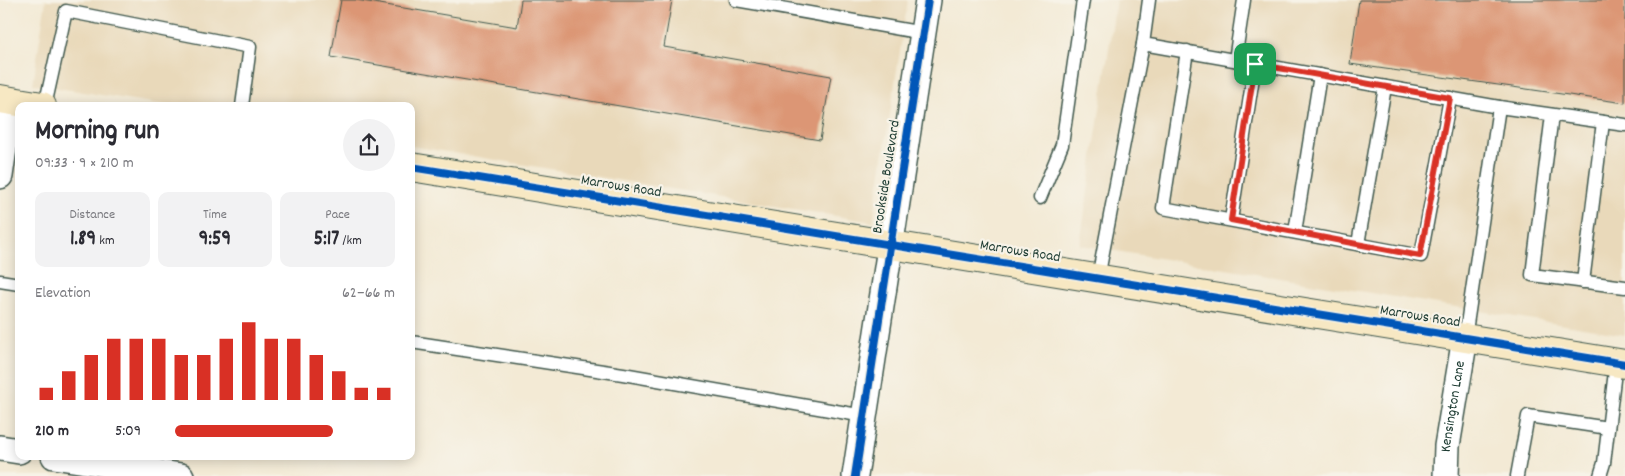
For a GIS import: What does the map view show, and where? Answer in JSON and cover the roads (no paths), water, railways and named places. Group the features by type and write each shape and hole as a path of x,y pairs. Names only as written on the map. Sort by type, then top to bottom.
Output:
{"street":[{"name":"Brookside Boulevard","path":"855,476 928,0"},
{"path":"0,176 6,100 19,102"},
{"name":"Marrows Road","path":"415,167 1620,363"},
{"name":"Kensington Lane","path":"1446,476 1447,446 1466,338"},
{"path":"0,448 15,450"},
{"path":"79,460 181,476"}],"lane":[{"path":"736,0 768,3 922,33"},
{"path":"1040,198 1062,145 1083,0"},
{"path":"1098,278 1149,0"},
{"path":"1235,60 1244,0"},
{"path":"45,102 66,11 250,47 243,102"},
{"path":"1142,44 1499,107 1625,125"},
{"path":"1186,51 1163,208 1420,256 1450,98"},
{"path":"1231,220 1255,64"},
{"path":"1295,232 1320,75"},
{"path":"1358,244 1385,87"},
{"path":"1466,338 1499,107"},
{"path":"1552,115 1532,275 1625,287"},
{"path":"1583,282 1603,122"},
{"path":"0,281 15,283"},
{"path":"415,343 623,374 864,416"},
{"path":"1600,476 1620,363"},
{"path":"1517,476 1528,416 1608,428"}]}
